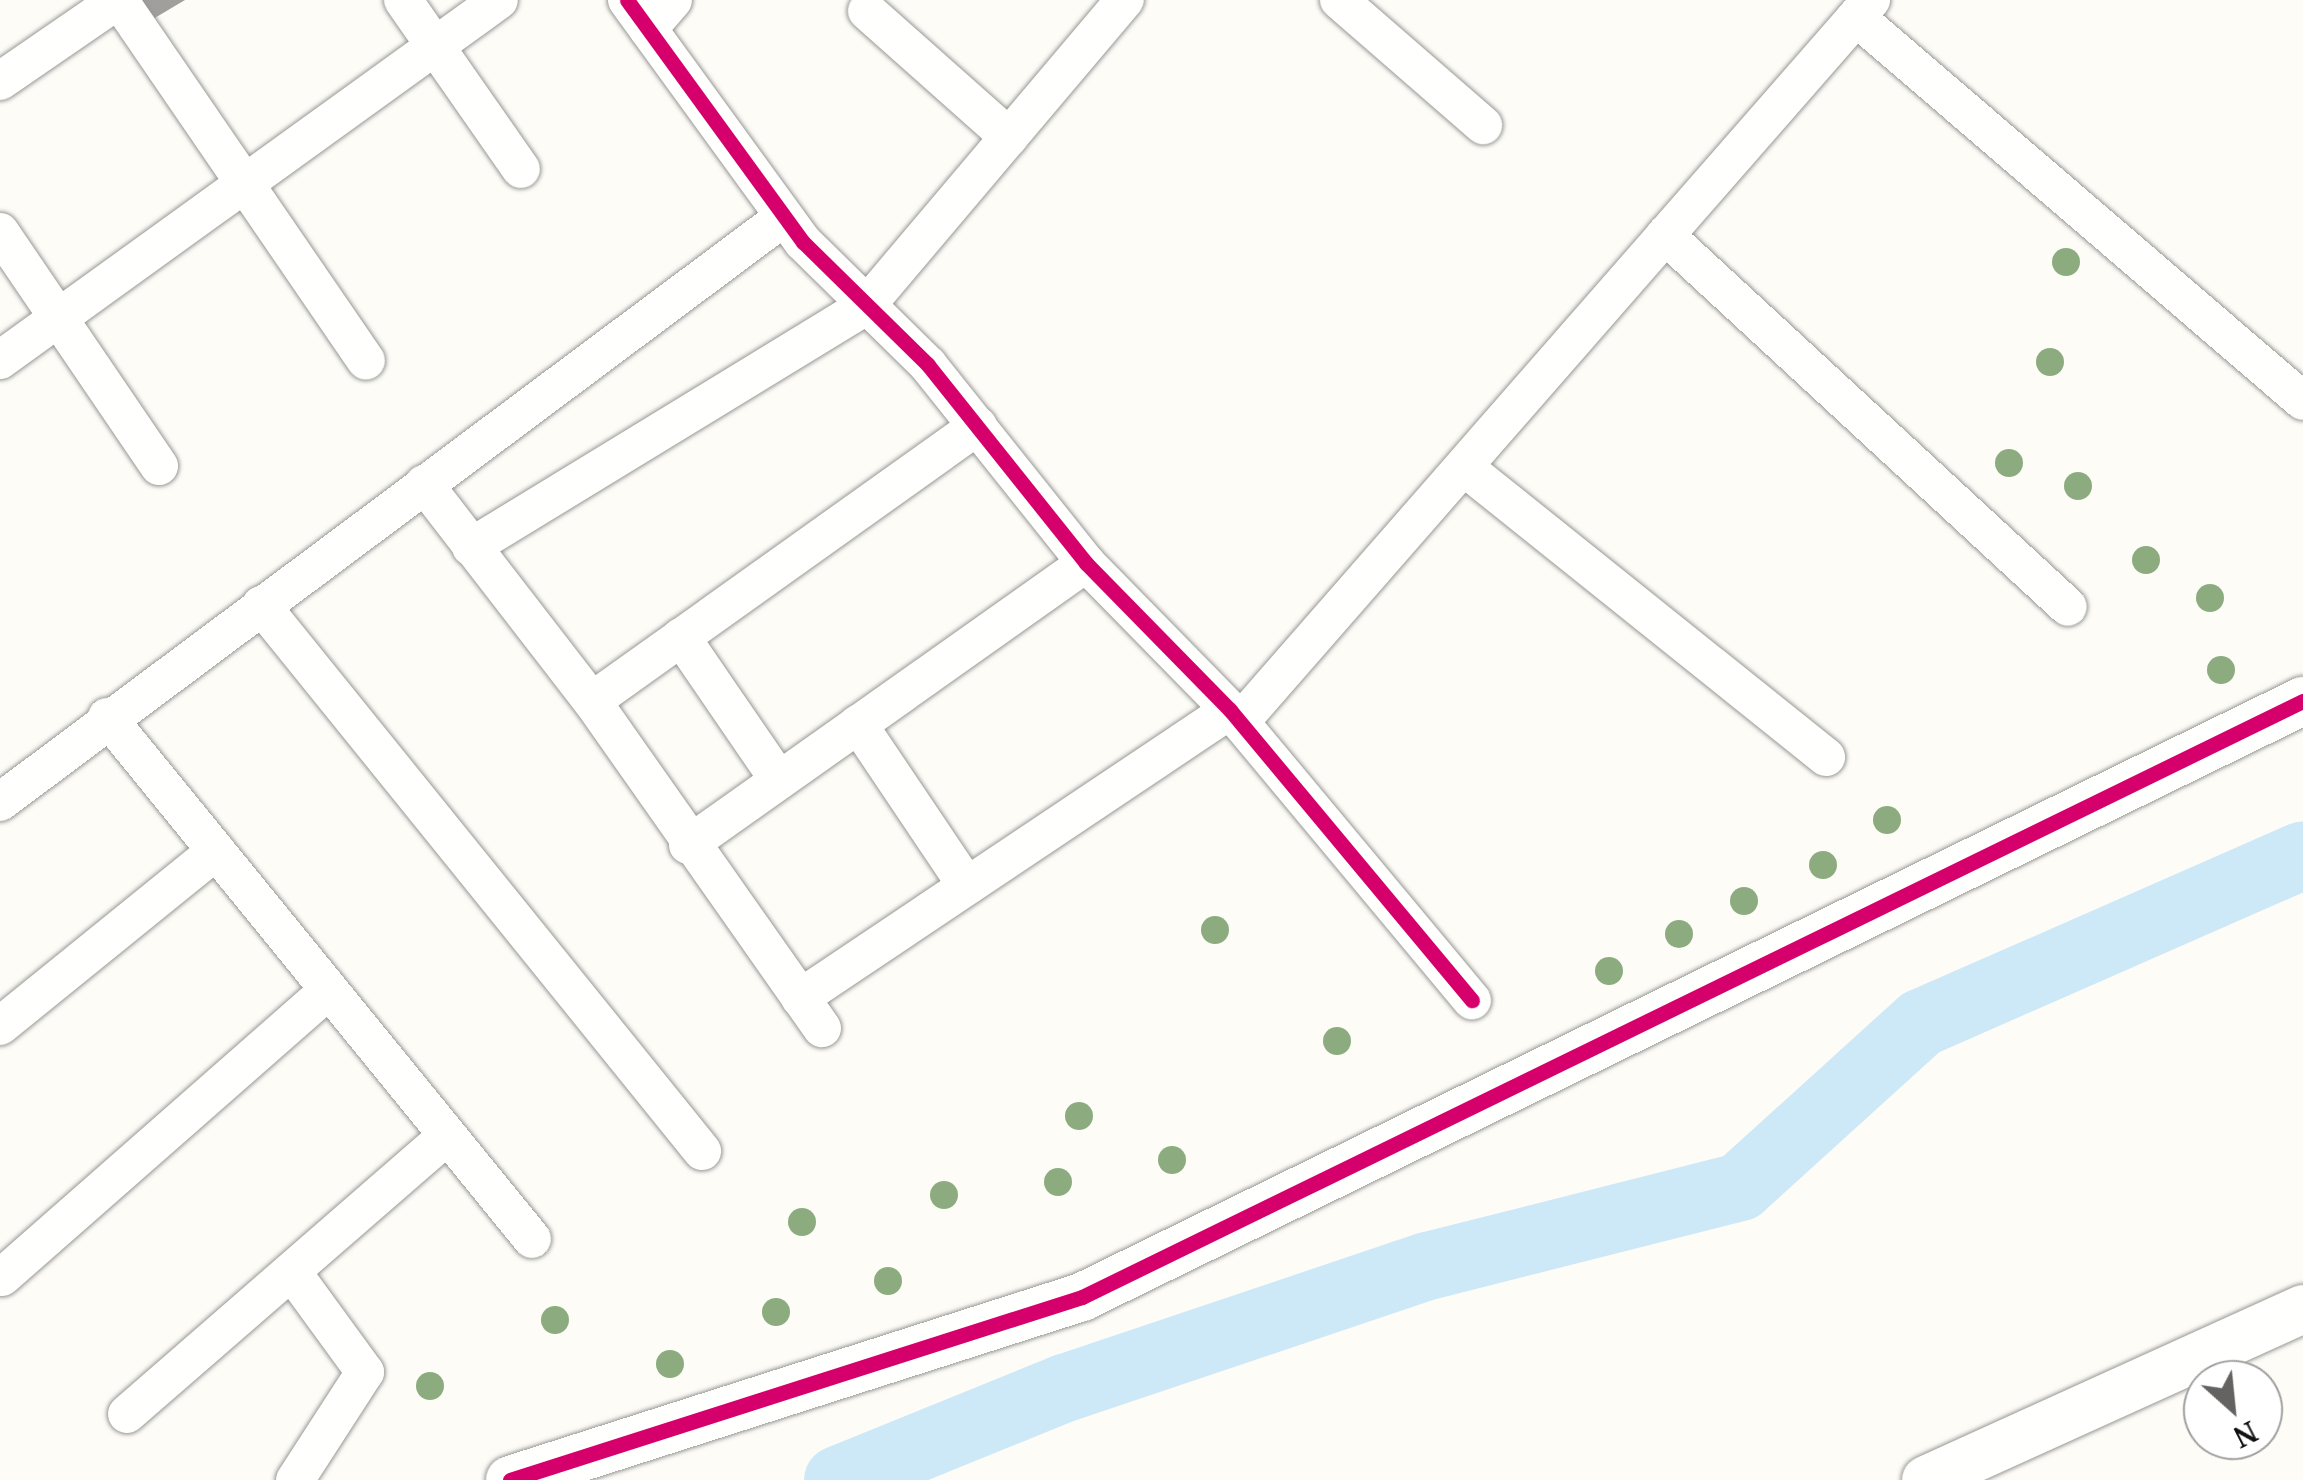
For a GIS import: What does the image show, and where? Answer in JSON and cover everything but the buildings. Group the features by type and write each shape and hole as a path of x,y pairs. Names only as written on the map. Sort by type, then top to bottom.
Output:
{"street":[{"path":"0,81 118,0 366,361"},
{"path":"403,0 521,170"},
{"path":"0,360 499,0"},
{"path":"673,0 637,15 784,217 978,426 1086,563 1235,716 1472,1000"},
{"path":"1339,0 1484,125"},
{"path":"471,548 866,306 1122,1"},
{"path":"424,484 592,701 688,845 811,1013 967,886 1235,716 1464,466 1863,9 2303,400"},
{"path":"867,11 1009,137"},
{"path":"0,802 107,717 784,217"},
{"path":"0,232 159,466"},
{"path":"1666,235 2068,607"},
{"path":"592,701 978,426"},
{"path":"1464,466 1826,757"},
{"path":"688,845 1086,563"},
{"path":"260,605 702,1151"},
{"path":"680,637 779,780"},
{"path":"510,1480 1082,1297 2303,701"},
{"path":"107,717 532,1240"},
{"path":"858,724 967,886"},
{"path":"0,1026 216,851"},
{"path":"2,1277 329,990"},
{"path":"127,1414 447,1136"},
{"path":"292,1272 365,1372 294,1480"},
{"path":"1928,1479 2303,1308"}],"waterway":[{"path":"838,1480 1065,1388 1428,1266 1740,1187 1921,1023 2303,855"}],"cycle path":[{"path":"627,0 803,242 928,365 1086,563 1230,710 1472,1000"},
{"path":"510,1480 1082,1297 2303,701"}]}
